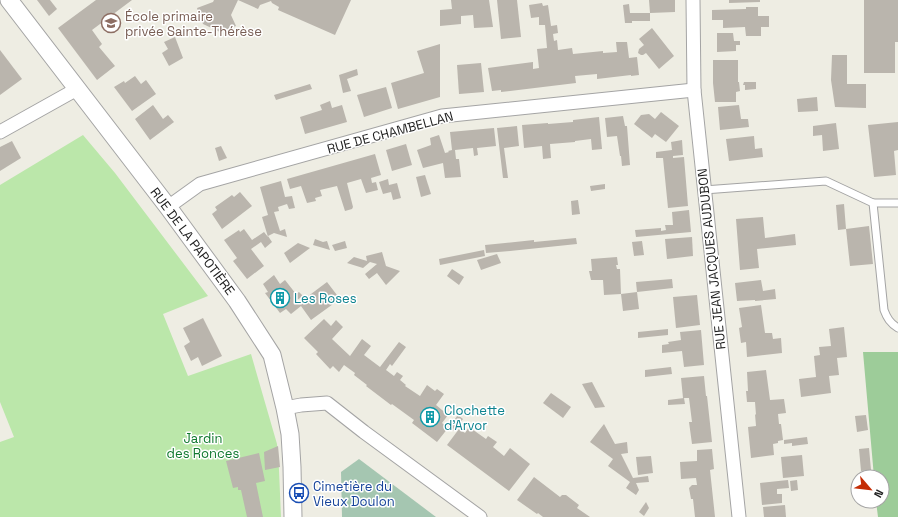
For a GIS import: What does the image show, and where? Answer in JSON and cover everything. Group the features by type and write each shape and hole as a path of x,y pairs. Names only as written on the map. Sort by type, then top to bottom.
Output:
{"street":[{"name":"RUE DE LA PAPOTIÈRE","path":"9,0 168,207 237,301 272,355 290,434 293,517"},
{"name":"RUE JEAN JACQUES AUDUBON","path":"693,0 694,90 739,517"},
{"path":"0,132 77,89"},
{"name":"RUE DE CHAMBELLAN","path":"168,207 200,184 442,116 694,90"},
{"path":"285,408 327,403 480,517"}],"lane":[{"path":"704,190 826,181 873,203 898,203"},
{"path":"873,203 884,310 890,323 898,328"}],"green space":[{"name":"Jardin des Ronces","path":"83,135 115,173 208,296 163,314 188,376 251,354 277,444 281,517 0,517 0,442 14,437 0,402 0,185"},
{"path":"863,352 898,352 898,517 878,517 877,509 890,509 890,469 873,469"},
{"path":"359,459 436,517 342,517 341,472"}],"building":[{"path":"37,0 50,0 57,9 49,16"},
{"path":"96,0 132,0 92,30 102,44 99,47 115,66 97,80 58,28"},
{"path":"214,0 238,0 231,15 236,26 220,32 203,24 197,8 213,2"},
{"path":"238,0 351,0 335,35 278,10 279,7 271,1 260,5 258,9"},
{"path":"451,0 489,0 493,27 474,28 473,15 461,16 461,24 440,26 440,10 452,9"},
{"path":"497,0 517,0 521,37 501,39"},
{"path":"649,0 675,0 675,12 650,13"},
{"path":"729,0 760,0 760,2 729,3"},
{"path":"864,0 898,0 898,42 895,42 895,73 864,73"},
{"path":"542,3 543,6 548,5 551,26 557,25 558,33 553,34 554,41 557,40 558,50 572,48 573,54 603,51 603,53 617,52 616,42 627,42 629,58 637,57 639,75 597,79 597,74 575,76 576,83 501,92 501,90 492,91 488,68 533,62 533,69 539,68 537,49 547,48 545,25 539,25 539,17 531,18 529,5"},
{"path":"629,4 630,13 650,13 650,21 632,21 632,23 625,23 623,5"},
{"path":"746,7 758,7 758,16 769,16 769,27 761,27 761,36 746,36 745,27 723,28 723,20 712,20 712,10 746,9"},
{"path":"652,28 674,56 659,69 646,53 641,55 638,53 639,49 644,45 639,39"},
{"path":"717,33 733,33 734,41 740,41 740,45 736,45 736,51 717,52"},
{"path":"175,37 183,58 169,66 162,53 168,49 164,42"},
{"path":"440,44 440,97 398,109 391,83 424,73 417,51"},
{"path":"0,50 22,79 0,95"},
{"path":"832,55 847,55 847,84 866,84 866,108 835,107 831,80"},
{"path":"713,60 738,60 738,82 740,91 736,92 736,102 715,102"},
{"path":"481,63 484,92 459,94 457,65"},
{"path":"357,69 358,75 347,79 351,91 343,93 339,75"},
{"path":"135,76 141,84 146,80 156,94 132,111 114,87 124,81 125,83"},
{"path":"744,82 756,82 756,89 745,90 745,85 743,85"},
{"path":"310,84 312,89 276,100 274,95"},
{"path":"386,87 392,108 364,117 357,95"},
{"path":"817,97 818,111 798,112 797,99"},
{"path":"330,101 332,108 342,105 347,122 305,134 300,117 322,110 320,105"},
{"path":"153,105 163,119 168,115 174,122 150,140 135,119"},
{"path":"739,105 741,119 748,119 749,127 720,130 718,107"},
{"path":"661,112 679,126 666,142 655,134 652,138 634,124 641,115 649,114 655,119"},
{"path":"623,116 625,126 627,126 630,165 622,166 617,136 607,137 605,118"},
{"path":"599,117 602,149 592,150 591,139 550,144 551,158 543,159 542,146 524,148 522,125 573,122 573,120"},
{"path":"898,122 898,150 894,151 896,175 874,177 868,125"},
{"path":"836,123 839,149 823,151 822,135 813,136 813,126"},
{"path":"517,126 519,146 504,148 508,178 503,178 497,128"},
{"path":"494,128 496,146 477,148 478,155 474,156 473,148 455,150 456,159 459,159 461,177 445,178 443,163 423,168 417,150 431,145 430,138 439,135 445,153 452,150 450,132"},
{"path":"754,136 755,149 762,148 763,157 729,161 726,139"},
{"path":"682,140 683,155 673,156 673,158 684,157 688,206 668,208 663,158 656,158 656,152 672,150 671,142"},
{"path":"12,141 21,158 0,171 0,147"},
{"path":"406,144 412,165 392,171 386,150"},
{"path":"221,146 227,158 219,161 215,148"},
{"path":"375,154 381,175 371,178 372,183 376,182 378,190 366,193 361,179 347,183 353,207 352,209 345,211 337,186 320,190 322,196 315,198 316,201 307,203 301,186 290,189 287,179"},
{"path":"425,175 431,194 421,197 416,177"},
{"path":"388,179 389,185 397,183 401,198 393,200 391,192 383,194 379,182"},
{"path":"281,181 285,197 292,196 295,208 289,209 287,204 278,207 279,211 274,212 280,231 285,229 287,237 274,233 268,236 272,242 265,248 261,242 251,249 264,266 247,279 233,261 237,258 224,240 239,230 240,232 244,229 252,240 264,232 268,237 262,217 268,215 260,187"},
{"path":"605,184 605,189 591,191 590,186"},
{"path":"240,192 252,206 222,229 212,214 217,210 215,207 232,195 234,197"},
{"path":"578,200 580,214 572,215 571,201"},
{"path":"844,204 846,229 838,230 836,205"},
{"path":"689,210 691,232 636,237 635,230 661,228 661,231 666,230 665,225 673,225 672,212"},
{"path":"763,217 765,238 795,234 796,245 757,249 759,268 740,270 736,219"},
{"path":"869,226 873,264 850,266 846,229"},
{"path":"692,237 693,256 667,259 665,239"},
{"path":"576,238 577,244 486,253 485,245 534,240 534,242"},
{"path":"315,239 323,242 327,241 330,250 313,245"},
{"path":"345,241 347,248 335,251 332,245"},
{"path":"642,241 644,255 634,256 632,242"},
{"path":"298,243 310,248 290,263 284,253"},
{"path":"484,250 485,256 440,265 439,259"},
{"path":"382,252 386,266 400,271 386,285 377,273 369,279 365,274 377,264 370,262 363,268 347,263 354,257 367,261 366,256"},
{"path":"497,254 501,263 481,270 477,260"},
{"path":"617,257 618,265 616,265 617,269 620,269 621,294 604,295 603,280 591,280 589,271 592,271 591,259"},
{"path":"452,269 464,277 459,285 447,276"},
{"path":"274,275 280,284 285,280 296,294 299,292 303,296 297,300 299,303 327,282 340,299 311,320 301,306 291,314 286,309 280,313 265,293 268,292 263,284"},
{"path":"672,279 673,288 637,292 636,282"},
{"path":"761,280 763,291 775,289 776,299 737,301 735,283"},
{"path":"637,292 639,309 623,311 621,294"},
{"path":"697,295 700,325 676,328 673,297"},
{"path":"761,305 765,333 772,333 773,339 781,338 782,353 747,357 746,342 741,343 739,328 742,327 739,308"},
{"path":"203,318 222,356 202,366 198,357 191,361 184,346 190,342 183,328"},
{"path":"324,319 331,326 336,320 343,327 332,339 350,356 362,339 371,346 364,355 380,367 399,342 406,347 392,366 390,364 386,370 394,376 397,372 403,376 400,380 406,385 405,386 420,396 427,385 435,391 437,389 444,394 436,405 448,415 442,423 448,428 437,442 412,423 414,420 366,386 367,385 354,375 355,373 344,365 339,372 333,366 330,369 316,354 318,352 304,338"},
{"path":"844,327 847,357 837,358 839,375 829,376 831,393 801,397 799,379 816,377 814,356 820,355 819,347 831,346 829,329"},
{"path":"668,329 668,335 638,338 638,332"},
{"path":"701,330 704,365 684,367 682,351 662,353 662,345 669,344 668,342 681,340 680,332"},
{"path":"671,367 672,374 645,377 645,370"},
{"path":"766,370 770,400 784,399 786,413 778,414 783,440 773,444 774,455 751,458 748,427 756,426 755,414 756,415 755,402 747,402 747,372"},
{"path":"704,376 712,442 692,444 689,422 692,422 689,398 683,398 681,378"},
{"path":"592,382 605,407 595,408 582,384"},
{"path":"551,393 571,407 563,418 543,403"},
{"path":"684,398 685,404 668,405 668,400"},
{"path":"458,415 463,419 454,431 448,428"},
{"path":"866,415 868,430 857,432 855,416"},
{"path":"604,424 615,444 627,442 628,453 621,454 633,478 648,476 649,482 636,483 639,490 636,495 626,488 630,482 608,466 613,459 590,442"},
{"path":"469,427 486,439 488,436 497,442 493,447 504,456 510,448 530,464 509,491 447,445 459,429 465,433"},
{"path":"807,437 808,444 792,446 792,443 784,444 784,440"},
{"path":"278,446 280,467 265,470 264,452"},
{"path":"869,448 871,469 861,469 859,449"},
{"path":"712,449 714,469 710,470 715,517 695,517 693,499 691,499 689,488 692,485 697,485 696,478 681,479 680,462 697,461 697,450"},
{"path":"259,453 265,481 256,483 263,517 247,517 241,490 238,490 238,487 233,488 226,461"},
{"path":"802,455 804,476 783,478 781,457"},
{"path":"651,456 653,473 638,475 636,457"},
{"path":"534,477 560,497 562,495 566,495 579,505 577,508 590,517 543,517 517,500"},
{"path":"788,480 789,488 777,489 777,494 782,494 782,503 762,505 760,483"},
{"path":"797,480 798,490 791,491 790,481"},
{"path":"646,502 649,508 644,516 639,512"},
{"path":"785,505 786,517 764,517 763,507"}],"place":[{"name":"École primaire privée Sainte-Thérèse","path":"111,23"},
{"name":"Les Roses","path":"280,298"},
{"name":"Clochette d'Arvor","path":"430,417"},
{"name":"Cimetière du Vieux Doulon","path":"299,493"}]}
